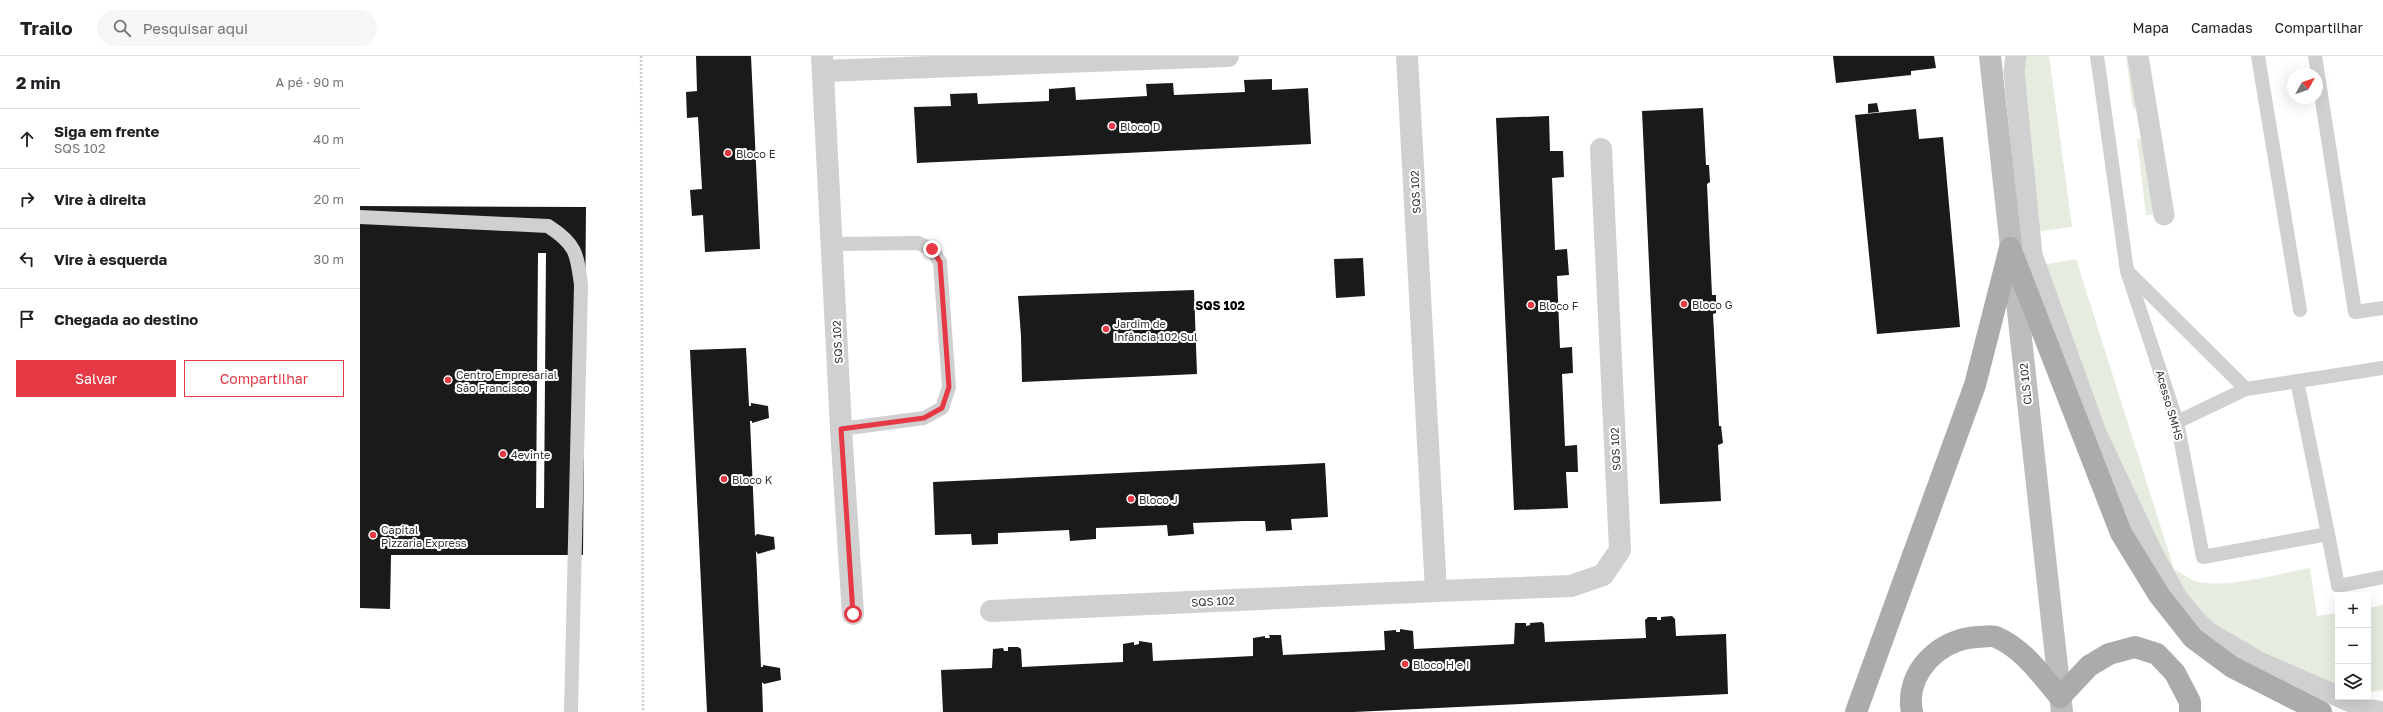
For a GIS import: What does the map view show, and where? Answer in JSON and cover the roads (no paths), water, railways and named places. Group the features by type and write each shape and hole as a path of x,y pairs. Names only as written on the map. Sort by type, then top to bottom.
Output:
{"main road":[{"name":"CLS 102","path":"1990,56 2061,705"},
{"path":"1856,712 1975,386 2010,248"},
{"path":"2010,248 2121,533 2159,596 2193,638 2232,667 2321,712"},
{"path":"1912,712 1911,704 1916,675 1937,651 1964,637 1995,637 2026,656 2061,705 2089,666 2110,654 2135,647 2157,654 2175,673 2190,702 2190,712"}],"street":[{"name":"SQS 102","path":"853,614 841,429 822,63 1228,56"},
{"name":"SQS 102","path":"1407,56 1436,591"},
{"path":"2016,56 2014,72 2032,255 2096,433 2154,556 2178,599 2196,621 2208,632 2260,662 2367,709 2383,712"},
{"path":"2138,56 2164,215"},
{"name":"SQS 102","path":"991,611 1571,586 1603,575 1620,550 1601,149"}],"lane":[{"name":"Acesso SMHS","path":"2097,56 2127,271 2177,422 2203,557 2328,534"},
{"path":"2258,56 2300,310"},
{"path":"2315,56 2355,312 2383,308"},
{"path":"360,217 548,226 566,238 577,256 581,285 571,712"},
{"path":"832,244 918,243 932,249 940,262 949,387 942,408 924,418 841,429"},
{"path":"2127,271 2246,389"},
{"path":"2177,422 2246,389 2383,368"},
{"path":"2297,381 2338,586 2383,577"}],"place":[{"name":"Bloco D","path":"1112,126"},
{"name":"Bloco E","path":"728,153"},
{"name":"Bloco G","path":"1684,304"},
{"name":"Bloco F","path":"1531,305"},
{"name":"Jardim de Infância 102 Sul","path":"1106,329"},
{"name":"Centro Empresarial São Francisco","path":"448,380"},
{"name":"4evinte","path":"503,454"},
{"name":"Bloco K","path":"724,479"},
{"name":"Bloco J","path":"1131,499"},
{"name":"Capital Pizzaria Express","path":"373,535"},
{"name":"Bloco H e I","path":"1405,664"}],"district":[{"name":"SQS 102","path":"1220,305"}]}
